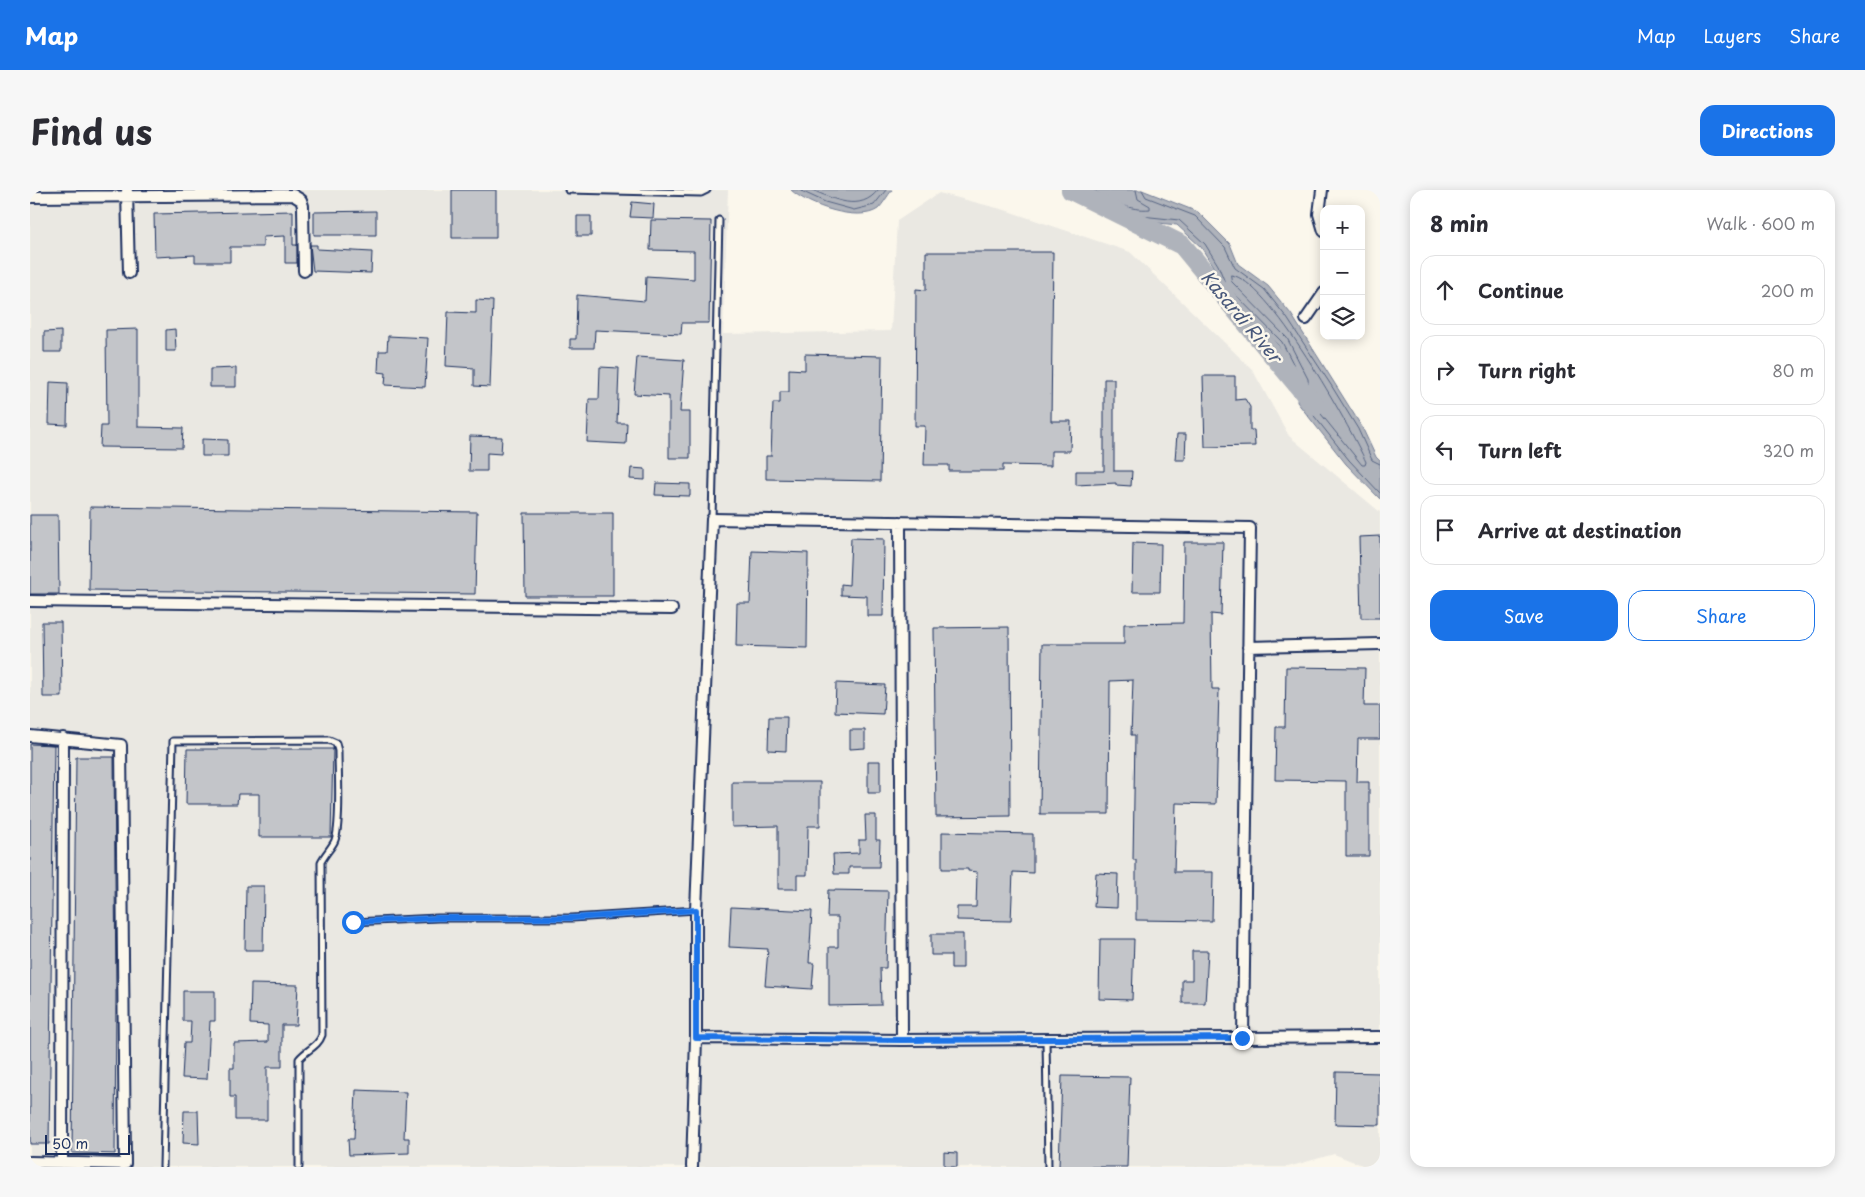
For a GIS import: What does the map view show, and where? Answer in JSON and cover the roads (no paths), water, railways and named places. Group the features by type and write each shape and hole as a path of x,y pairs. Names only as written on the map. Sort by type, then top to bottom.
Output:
{"street":[{"path":"1320,205 1322,190"},
{"path":"127,193 129,273"},
{"path":"32,194 293,195 301,200 303,206 304,271"},
{"path":"1306,319 1323,295"},
{"path":"692,1167 696,1038 696,910 712,519 1250,528 1242,1038"},
{"path":"900,522 902,1040"},
{"path":"30,602 672,609"},
{"path":"1248,647 1380,644"},
{"path":"30,736 121,745 126,1164 30,1162"},
{"path":"62,1163 63,738"},
{"path":"696,1038 902,1040 1380,1037"}],"lane":[{"path":"568,190 701,193 707,190"},
{"path":"712,519 719,220"},
{"path":"163,1167 174,742 329,740 336,743 338,751 337,828 335,841 326,850 321,862 322,1035 319,1042 304,1052 300,1059 299,1167"},
{"path":"353,922 438,918 572,918 696,910"},
{"path":"1046,1039 1048,1167"}],"water":[{"path":"791,190 892,190 878,209 869,213 858,214 820,206"},
{"path":"1073,190 1142,190 1198,212 1230,244 1238,264 1268,286 1291,314 1362,427 1376,457 1380,461 1380,499 1346,464 1297,402 1298,383 1278,345 1222,288 1214,268 1201,247 1177,225 1131,220 1097,207"}],"waterway":[{"name":"Kasardi River","path":"1071,190 1182,245 1315,406"}]}
